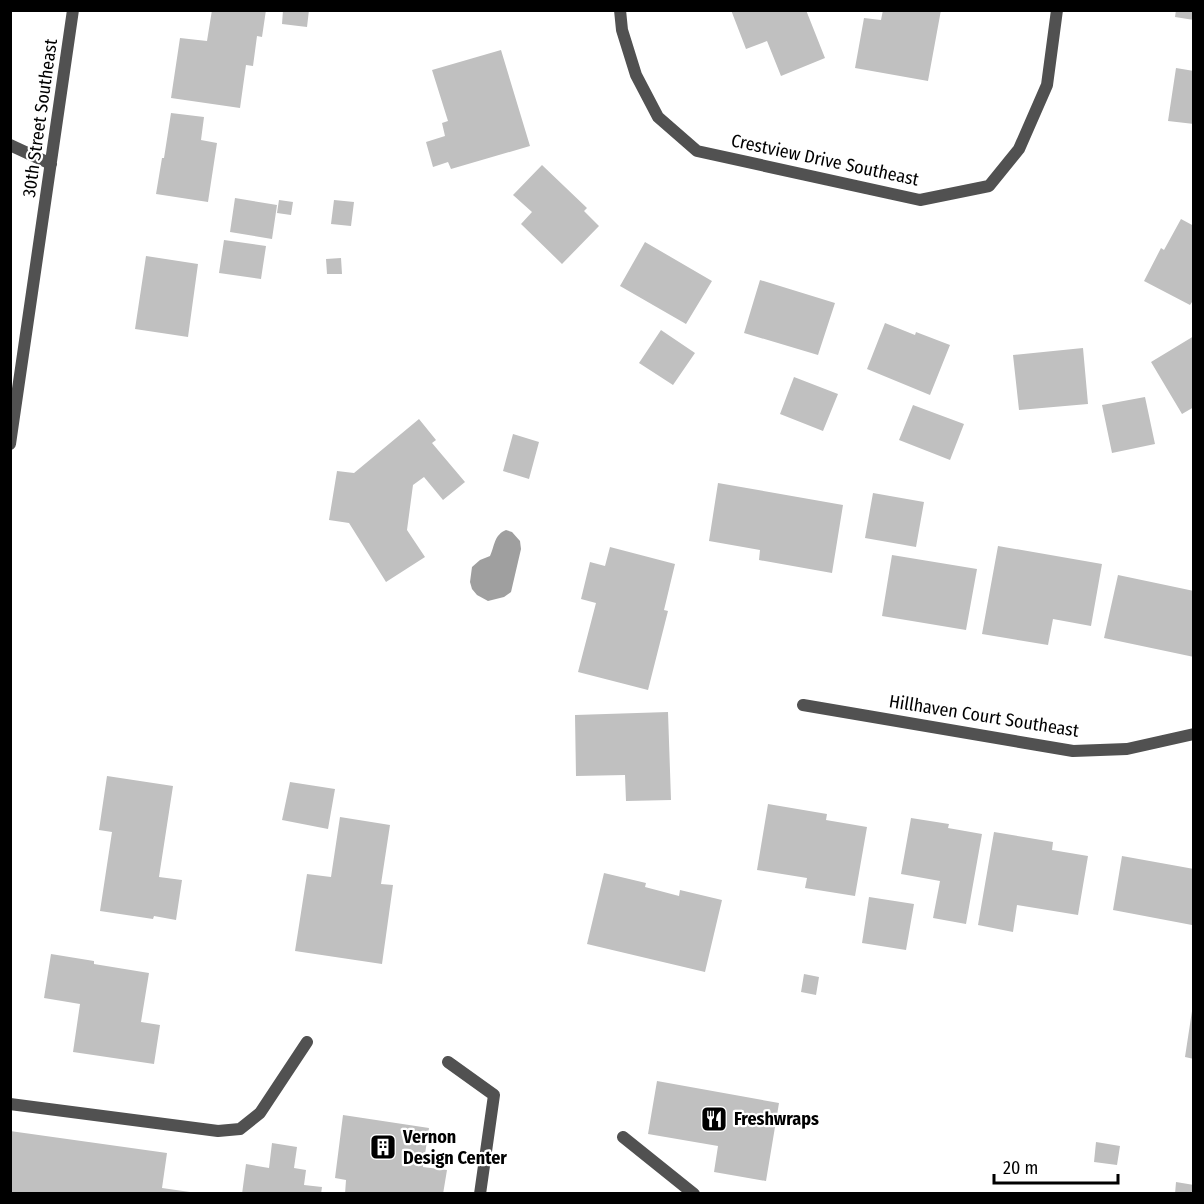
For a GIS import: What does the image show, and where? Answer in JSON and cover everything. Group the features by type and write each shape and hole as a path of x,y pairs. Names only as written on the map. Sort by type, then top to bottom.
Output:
{"street":[{"name":"30th Street Southeast","path":"10,444 73,10"},
{"name":"Crestview Drive Southeast","path":"620,10 622,30 636,75 658,117 697,151 921,200 989,186 1019,149 1047,85 1057,10"},
{"path":"10,145 51,164"},
{"name":"Hillhaven Court Southeast","path":"803,705 1074,751 1127,749 1194,734"},
{"path":"10,1104 219,1131 240,1129 260,1113 307,1042"},
{"path":"448,1062 494,1095 480,1194"},
{"path":"623,1137 694,1194"}],"shaded area":[{"path":"506,530 512,532 520,541 521,549 511,592 504,597 488,601 472,589 470,582 472,567 480,560 490,556 497,538"}],"building":[{"path":"212,10 266,10 262,37 257,36 253,66 246,65 240,108 171,98 180,38 207,41"},
{"path":"283,10 309,10 307,27 282,24"},
{"path":"731,10 806,10 825,58 781,76 767,41 746,49"},
{"path":"883,10 941,10 928,81 855,68 864,18 881,20"},
{"path":"1176,10 1194,10 1194,20 1175,17"},
{"path":"501,50 530,146 451,169 448,162 433,167 426,142 445,136 442,123 448,121 432,70"},
{"path":"1176,68 1194,71 1194,124 1168,121"},
{"path":"171,113 204,117 201,140 217,143 208,202 156,194"},
{"path":"542,165 587,208 584,211 599,226 562,264 521,224 532,212 513,195"},
{"path":"235,198 277,205 272,239 230,232"},
{"path":"279,200 293,202 291,215 277,213"},
{"path":"334,200 354,202 351,226 331,224"},
{"path":"1181,219 1194,226 1194,299 1190,305 1144,281 1161,248 1164,250"},
{"path":"224,240 266,246 261,279 219,273"},
{"path":"645,242 712,281 686,324 620,286"},
{"path":"146,256 198,264 188,337 135,329"},
{"path":"341,258 342,274 327,274 326,259"},
{"path":"760,280 835,303 818,355 744,333"},
{"path":"885,323 950,345 930,395 867,369"},
{"path":"661,330 695,353 673,385 639,363"},
{"path":"1194,336 1194,407 1182,414 1151,362"},
{"path":"1083,348 1088,404 1019,410 1013,355"},
{"path":"794,377 838,394 823,431 780,414"},
{"path":"1145,397 1155,444 1112,453 1102,405"},
{"path":"913,405 964,424 950,460 899,440"},
{"path":"419,419 436,440 432,443 465,482 443,500 424,477 413,485 407,530 425,557 386,582 349,523 329,520 337,471 354,473"},
{"path":"513,434 539,442 529,479 503,471"},
{"path":"718,483 843,505 832,573 759,560 760,550 709,541"},
{"path":"873,493 924,502 916,547 865,538"},
{"path":"998,546 1102,564 1091,626 1053,619 1048,645 982,634"},
{"path":"610,547 675,564 664,610 668,611 648,690 578,672 596,603 581,599 590,562 605,566"},
{"path":"892,555 977,569 966,630 882,616"},
{"path":"1118,575 1194,591 1194,657 1104,638"},
{"path":"668,712 671,800 626,801 625,775 576,776 575,715"},
{"path":"107,776 173,786 159,877 182,880 176,920 100,911 112,832 99,830"},
{"path":"290,782 335,789 328,829 282,820"},
{"path":"768,804 827,814 826,820 867,827 855,896 805,888 807,878 757,870"},
{"path":"340,817 390,825 381,884 393,885 382,964 295,951 307,874 331,877"},
{"path":"911,818 949,824 948,828 982,834 966,924 933,918 940,881 901,874"},
{"path":"994,832 1053,842 1052,850 1088,856 1078,915 1017,905 1013,932 978,925"},
{"path":"1122,856 1194,869 1192,925 1113,910"},
{"path":"604,873 646,883 645,887 679,896 680,890 722,900 705,972 587,944"},
{"path":"869,897 914,904 906,950 862,943"},
{"path":"51,954 149,973 141,1022 160,1025 154,1064 73,1052 80,1004 44,998"},
{"path":"804,974 819,977 816,995 801,992"},
{"path":"1192,1011 1194,1011 1194,1059 1185,1057"},
{"name":"Freshwraps","path":"657,1081 779,1103 766,1181 714,1172 718,1146 648,1134"},
{"name":"Vernon Design Center","path":"343,1115 429,1128 423,1167 447,1170 443,1194 345,1194 346,1180 335,1178"},
{"path":"10,1131 167,1153 162,1188 190,1192 190,1194 10,1194"},
{"path":"1096,1142 1120,1146 1117,1165 1094,1162"},
{"path":"272,1143 297,1147 294,1168 306,1170 304,1185 322,1187 321,1194 242,1194 246,1164 269,1168"},
{"path":"1176,1182 1194,1185 1194,1194 1175,1194"}],"place":[{"name":"Freshwraps","path":"714,1119"},
{"name":"Vernon Design Center","path":"383,1147"}]}
